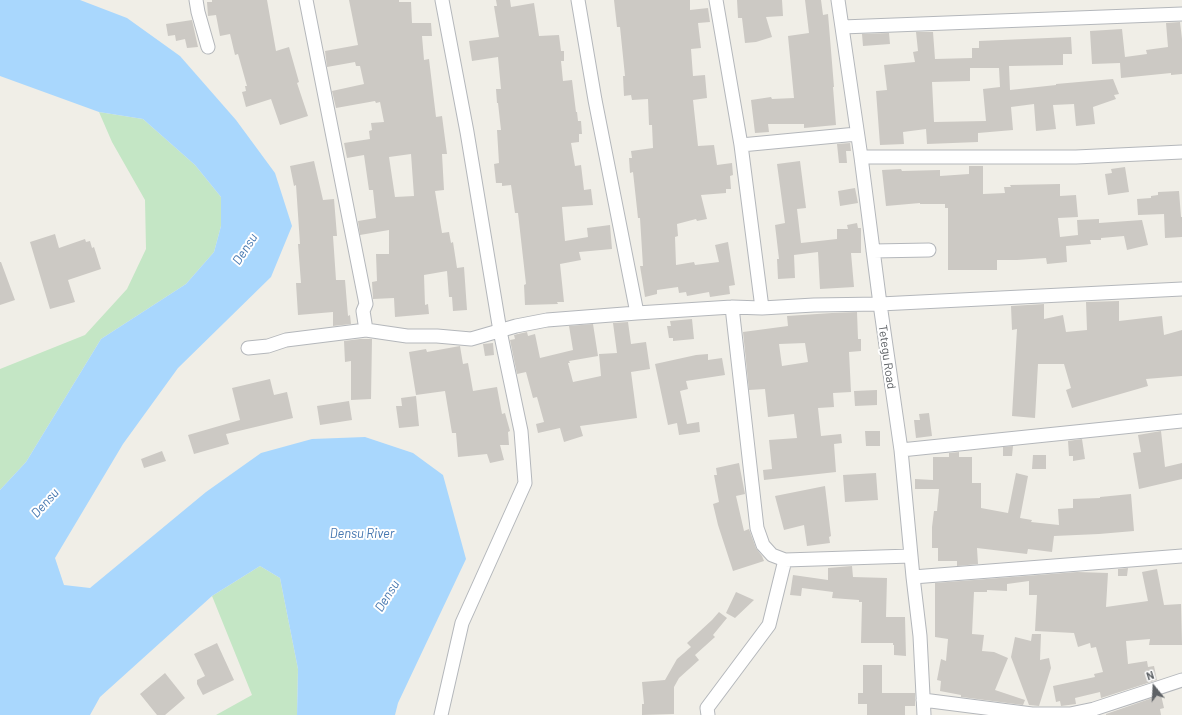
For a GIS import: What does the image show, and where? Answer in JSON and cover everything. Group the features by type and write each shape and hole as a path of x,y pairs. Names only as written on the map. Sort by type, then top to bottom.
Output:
{"street":[{"path":"196,0 208,47"},
{"path":"306,0 366,304 363,311 366,330"},
{"path":"441,715 462,623 525,483 521,431 500,331 442,0"},
{"path":"578,0 595,100 637,313"},
{"path":"716,0 741,146 762,308"},
{"name":"Tetegu Road","path":"838,0 901,450 920,636 924,715"},
{"path":"842,27 1182,14"},
{"path":"741,146 857,134"},
{"path":"861,157 1076,157 1182,152"},
{"path":"873,251 929,250"},
{"path":"248,348 268,346 286,340 366,330 407,336 437,336 471,339 547,320 637,313 732,307 762,308 814,305 880,304 1182,289"},
{"path":"732,307 757,528 763,545 772,555 785,560 911,556"},
{"path":"901,450 1182,421"},
{"path":"913,577 1182,556"},
{"path":"708,715 707,708 769,625 785,560"},
{"path":"923,700 1032,714 1070,714 1094,709 1182,680"}],"green space":[{"path":"99,112 143,119 195,165 221,197 221,226 214,252 186,284 101,339 26,462 0,490 0,369 85,335 127,289 146,249 145,200 112,142"},
{"path":"260,566 280,578 298,669 297,715 216,715 252,695 212,596"}],"water":[{"name":"Densu River","path":"0,0 80,0 127,18 180,56 236,120 275,173 292,226 271,277 178,368 123,444 55,558 64,585 90,588 206,492 261,453 312,439 365,437 413,453 443,475 466,559 398,703 395,715 297,715 298,669 280,578 260,566 212,596 100,697 90,715 0,715 0,490 26,462 101,339 186,284 214,252 221,226 221,197 195,165 143,119 99,112 0,76"}],"building":[{"path":"212,0 267,0 276,51 289,47 299,82 297,83 308,116 280,125 271,99 246,107 242,92 246,91 245,86 247,86 238,54 235,55 230,34 220,36 216,15 208,16 207,2 212,2"},
{"path":"349,0 399,0 399,2 411,2 412,23 431,23 432,36 422,36 424,60 429,59 436,117 442,116 447,154 442,154 444,190 435,191 442,233 449,232 451,243 453,242 457,268 464,267 467,310 453,311 452,297 449,297 447,271 424,275 425,305 428,304 429,314 395,317 394,298 373,299 372,282 377,281 376,254 389,254 389,230 360,235 358,221 376,218 373,190 369,190 364,155 347,158 344,143 370,139 369,131 372,130 371,123 384,122 380,102 376,103 375,101 336,108 332,91 364,84 360,66 356,66 355,62 327,67 325,51 358,45","holes":["411,154 414,196 395,197 389,157"]},
{"path":"496,0 510,0 511,7 534,3 539,36 559,35 561,51 564,51 564,61 561,61 563,81 572,80 576,112 578,121 581,121 582,134 579,134 579,142 571,143 575,166 581,165 584,190 591,189 593,205 562,207 565,241 588,237 587,228 610,225 612,249 579,252 581,260 560,264 564,302 557,302 558,304 525,305 524,285 526,284 518,213 515,213 511,185 502,186 502,183 496,183 494,164 499,163 497,130 501,130 496,89 501,89 498,57 472,61 469,41 499,37 494,6 497,6"},
{"path":"614,0 690,0 690,10 708,8 710,22 698,23 701,48 691,49 693,76 705,75 707,98 693,100 698,146 714,145 717,165 732,163 733,175 730,176 731,189 726,189 726,193 701,195 707,219 697,221 696,219 677,224 678,236 675,237 676,265 694,262 695,265 719,262 715,245 728,242 735,285 729,286 730,294 710,297 709,292 687,296 686,292 679,293 678,287 657,290 657,294 645,297 640,266 643,266 640,218 638,218 633,172 630,173 629,158 632,158 631,151 653,148 652,125 649,125 648,99 632,100 631,95 624,96 623,76 625,76 620,27 617,27"},
{"path":"737,0 782,0 783,16 766,17 772,37 756,42 745,43 742,18 738,18"},
{"path":"805,0 821,0 823,15 828,14 836,125 804,128 804,124 768,124 769,132 755,133 751,100 771,97 772,99 794,98 788,36 809,33"},
{"path":"192,20 198,47 187,48 185,39 176,41 175,35 168,36 166,24"},
{"path":"1180,22 1182,39 1182,74 1171,75 1171,73 1121,78 1120,63 1092,64 1090,31 1122,29 1125,57 1147,54 1146,50 1168,47 1166,23"},
{"path":"916,32 933,32 935,59 972,58 972,48 979,48 979,41 1071,37 1072,54 1063,54 1063,65 1009,66 1010,90 1113,79 1119,94 1114,95 1116,99 1093,107 1095,124 1076,126 1074,104 1053,105 1056,129 1036,131 1034,104 1011,107 1013,130 978,133 978,142 927,144 926,129 903,132 904,144 880,145 876,91 887,90 884,65 915,62 913,52 918,51","holes":["970,68 999,68 1000,87 983,89 986,121 934,122 932,82 970,81"]},
{"path":"889,33 890,44 863,46 862,34"},
{"path":"850,143 851,151 846,151 847,163 839,163 837,144"},
{"path":"314,161 323,200 334,199 337,236 333,236 336,280 345,280 348,316 350,315 351,324 333,326 333,312 298,315 296,283 301,283 298,244 300,244 296,185 294,186 290,166"},
{"path":"800,161 806,208 797,209 801,243 837,239 837,229 848,229 847,225 857,223 858,228 861,228 861,253 851,253 854,287 820,289 818,252 794,255 795,278 778,279 777,259 779,259 775,225 785,223 777,164"},
{"path":"969,166 983,166 983,194 1005,193 1004,187 1011,187 1010,185 1060,184 1060,196 1076,195 1078,217 1058,218 1060,237 1078,235 1077,220 1099,219 1099,223 1142,220 1148,245 1127,250 1124,236 1101,238 1101,240 1090,240 1091,244 1066,246 1067,262 1047,264 1046,258 997,260 997,270 948,270 948,208 945,208 945,204 920,203 886,206 882,170 940,170 940,176 969,174"},
{"path":"1125,167 1129,192 1108,195 1105,174 1112,173 1111,169"},
{"path":"855,188 858,203 840,206 838,191"},
{"path":"1179,191 1182,217 1182,237 1165,238 1164,214 1138,215 1137,199 1151,198 1151,196 1158,195 1158,192"},
{"path":"55,234 59,248 85,239 86,242 90,241 92,248 94,247 101,269 68,280 75,302 50,309 30,242"},
{"path":"0,262 15,300 0,305"},
{"path":"1119,301 1119,321 1162,316 1164,335 1182,330 1182,376 1146,379 1148,386 1072,408 1066,390 1071,388 1064,364 1038,364 1035,418 1012,416 1017,329 1012,330 1011,306 1044,304 1044,319 1063,315 1066,332 1087,330 1086,302"},
{"path":"857,312 858,339 861,339 861,351 849,352 851,392 833,393 834,407 818,408 821,436 841,434 842,443 834,444 836,472 764,480 763,470 772,469 769,440 797,438 794,414 768,417 765,389 749,390 743,332 788,326 787,316","holes":["805,343 808,362 782,366 779,344"]},
{"path":"692,319 694,339 673,341 673,338 669,338 667,326 671,326 670,321"},
{"path":"628,322 631,344 646,342 650,369 631,372 637,418 580,426 583,436 564,442 560,428 538,433 536,424 544,422 537,397 533,398 526,372 517,374 510,340 515,339 514,335 527,332 528,336 535,334 540,358 573,350 569,326 593,324 598,356 569,361 570,363 568,363 573,382 601,376 599,354 617,353 613,323"},
{"path":"372,339 371,399 351,400 351,361 345,362 344,341"},
{"path":"493,343 494,355 485,356 483,344"},
{"path":"460,346 463,364 468,363 473,391 497,387 502,414 505,413 510,431 508,432 509,445 500,445 504,460 490,463 487,454 458,457 456,433 452,433 445,391 416,395 409,352 426,349 427,352"},
{"path":"708,354 708,360 722,358 725,375 686,381 688,389 680,391 687,424 699,422 700,432 679,435 677,423 668,425 655,364 696,355"},
{"path":"270,379 274,395 287,392 293,418 226,434 229,444 194,454 188,435 240,420 232,388"},
{"path":"877,390 877,405 855,406 854,391"},
{"path":"416,396 419,426 399,428 396,406 402,406 401,398"},
{"path":"349,401 352,420 320,425 317,406"},
{"path":"929,413 932,436 916,438 914,420 920,420 919,414"},
{"path":"865,431 880,431 880,446 866,446"},
{"path":"1161,431 1165,467 1182,463 1182,479 1139,489 1133,453 1141,452 1138,435"},
{"path":"1082,439 1085,459 1073,461 1073,456 1069,456 1068,441"},
{"path":"1013,446 1012,456 1003,456 1003,447"},
{"path":"162,451 166,461 144,468 141,459"},
{"path":"959,452 959,457 972,457 972,483 981,483 981,508 1008,513 1016,473 1028,476 1020,518 1032,520 1031,522 1059,525 1058,509 1073,508 1073,499 1100,498 1131,494 1134,531 1054,536 1052,552 1028,549 1027,554 977,548 978,564 957,566 957,561 938,561 938,548 932,548 932,527 934,511 937,511 939,489 915,489 915,479 933,480 933,457 949,457 949,453"},
{"path":"1033,455 1046,455 1046,469 1032,469"},
{"path":"739,463 745,494 736,496 744,531 749,529 756,548 764,561 733,571 718,525 713,504 719,502 714,475 717,475 716,468"},
{"path":"876,473 878,500 845,502 843,475"},
{"path":"825,486 831,536 829,537 830,543 807,546 804,525 784,530 775,496"},
{"path":"852,566 853,577 887,578 886,617 905,617 906,656 894,655 893,643 861,643 862,602 859,602 859,600 832,598 833,592 802,588 801,596 790,595 793,575 828,580 828,568"},
{"path":"1128,568 1127,576 1118,576 1118,569"},
{"path":"1157,569 1164,605 1181,604 1182,645 1149,645 1150,639 1126,641 1128,664 1147,661 1148,667 1154,666 1157,680 1101,698 1100,692 1075,698 1076,704 1061,706 1060,701 1056,702 1053,686 1095,677 1094,674 1103,672 1096,647 1091,648 1090,643 1078,647 1074,633 1035,631 1037,595 1029,595 1029,581 1007,584 1007,591 987,590 987,592 974,592 972,634 984,635 982,651 994,652 1008,658 995,690 1025,700 1023,705 961,697 961,695 940,691 941,681 937,680 941,659 946,661 948,639 935,637 935,583 1077,572 1108,573 1106,607 1148,601 1142,572"},
{"path":"736,592 754,600 735,618 726,613"},
{"path":"719,612 727,618 713,635 715,637 695,655 699,660 679,678 674,687 674,714 642,715 642,704 644,704 642,682 665,680 677,659 691,647 687,643"},
{"path":"1032,634 1041,634 1040,660 1049,658 1051,668 1039,706 1029,705 1011,657 1015,637 1031,641"},
{"path":"217,643 234,680 203,695 197,684 197,680 205,676 194,654"},
{"path":"863,665 882,665 882,693 915,693 915,706 905,706 905,715 867,715 867,704 858,704 858,693 863,693"},
{"path":"165,673 185,698 165,715 157,715 140,694"},
{"path":"1161,695 1164,708 1160,709 1161,715 1106,715 1106,714"}],"water label":[{"name":"Densu","path":"245,249"},
{"name":"Densu","path":"45,503"},
{"name":"Densu","path":"387,596"}]}
